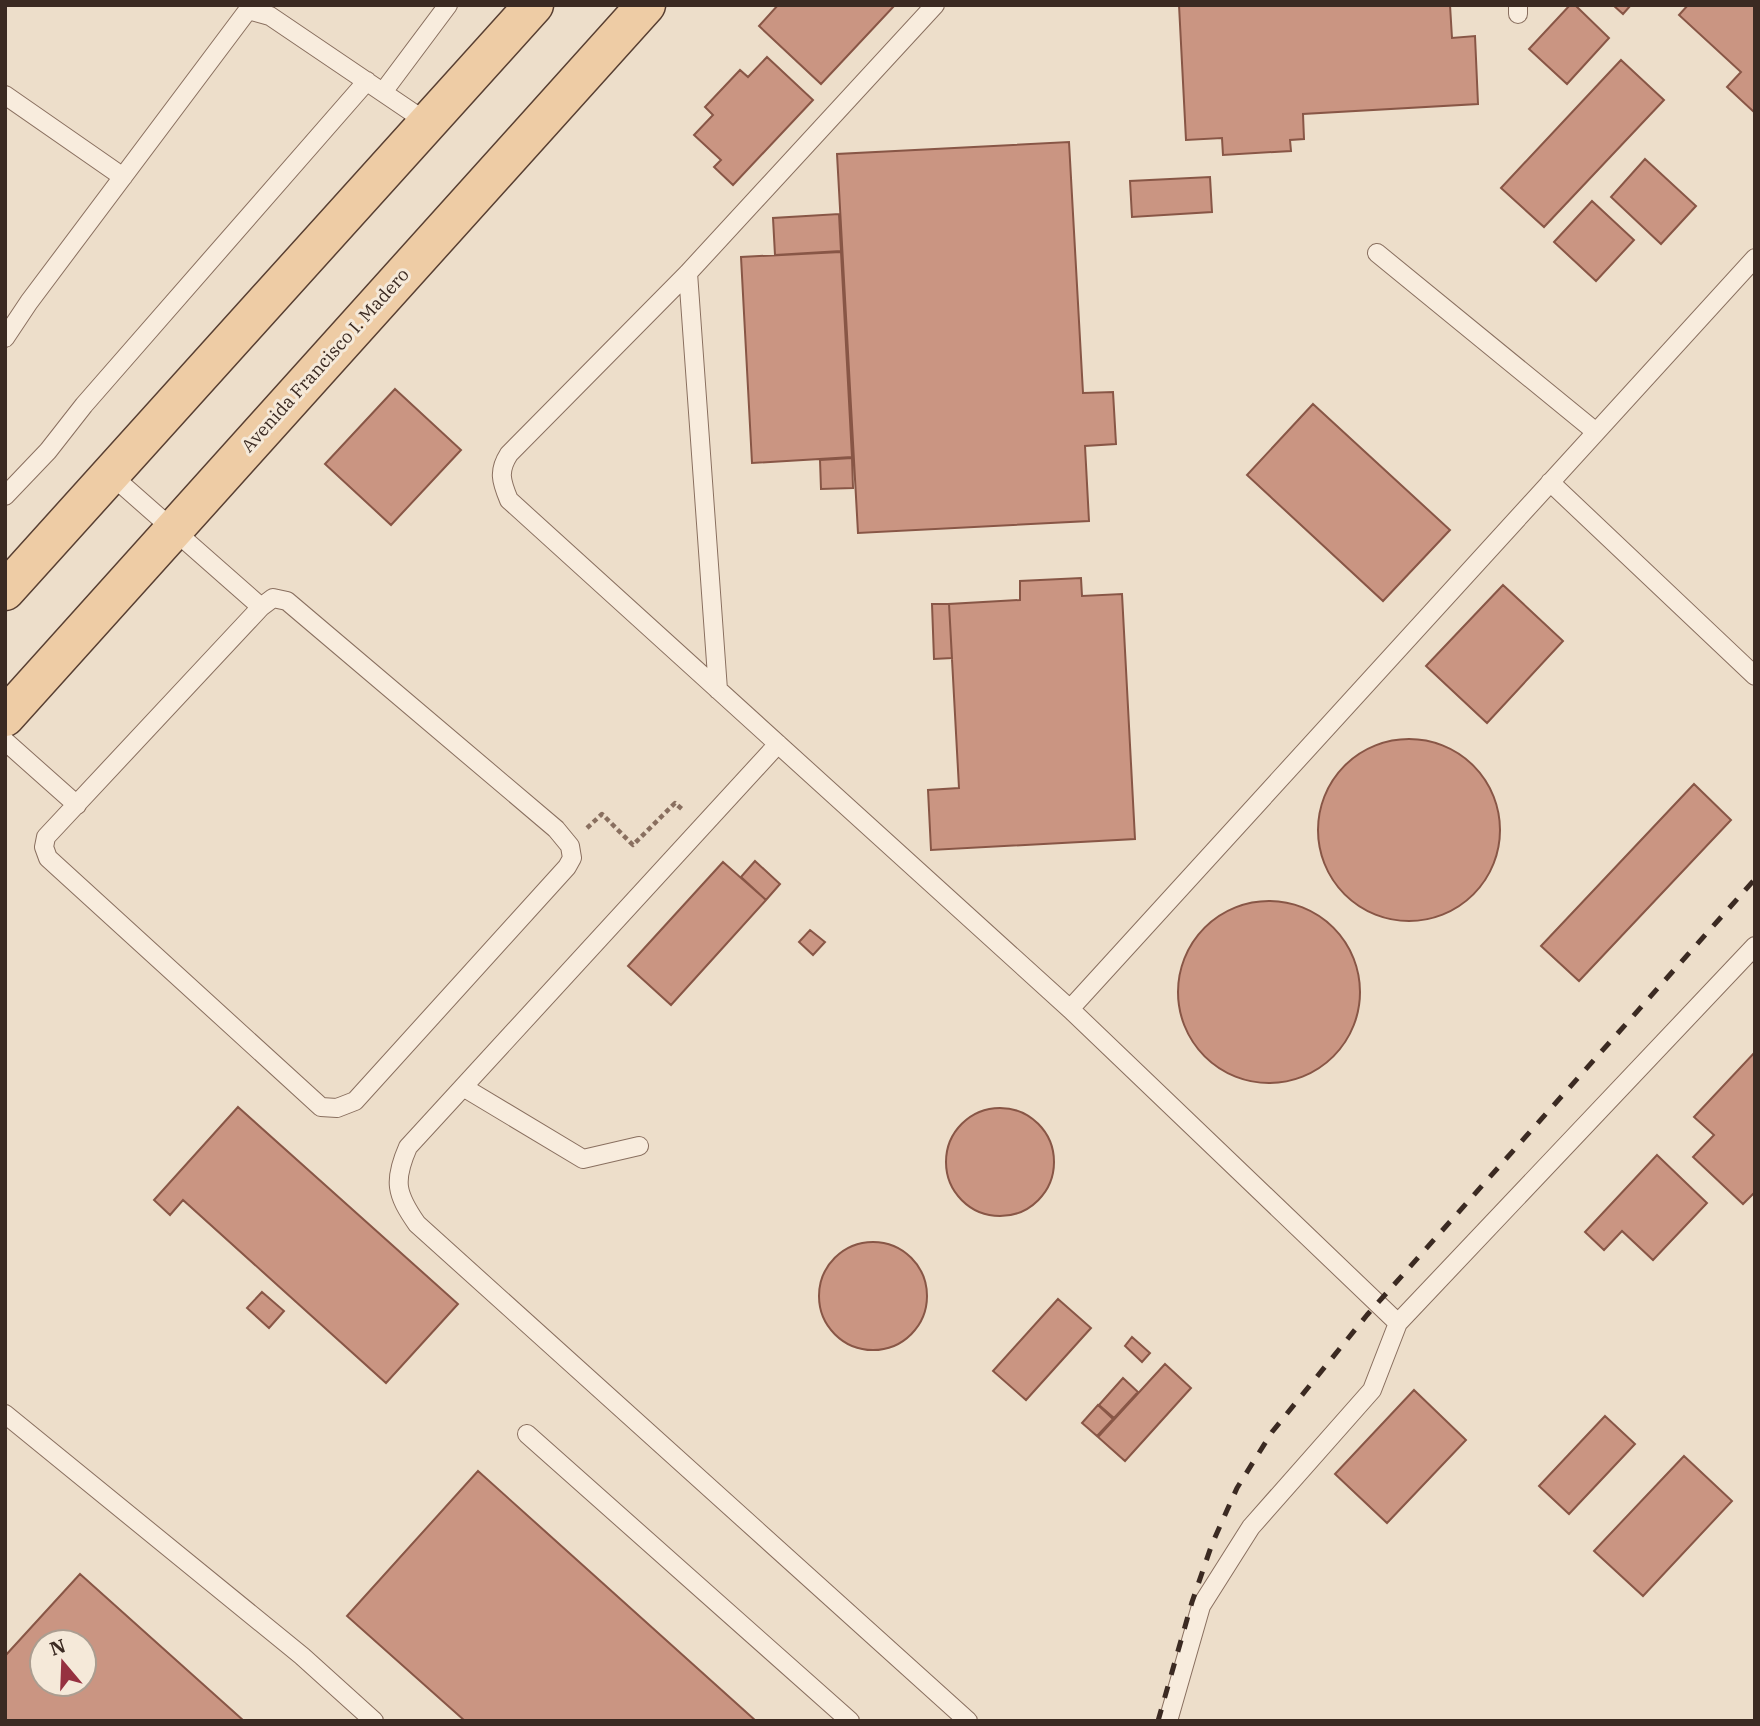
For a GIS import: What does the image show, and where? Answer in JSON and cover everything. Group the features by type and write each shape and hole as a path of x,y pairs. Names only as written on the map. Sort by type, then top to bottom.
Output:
{"main road":[{"path":"5,592 534,5"},
{"name":"Avenida Francisco I. Madero","path":"5,717 646,5"}],"lane":[{"path":"383,92 448,5"},
{"path":"935,5 688,273 509,454 501,466 501,481 509,500 1070,1009 1398,1323"},
{"path":"5,338 29,302 250,7 270,16 428,123"},
{"path":"5,495 48,451 84,405 367,81"},
{"path":"5,95 122,177"},
{"path":"1377,253 1596,432"},
{"path":"1070,1009 1755,258"},
{"path":"688,273 719,690"},
{"path":"110,474 261,607"},
{"path":"1550,482 1755,676"},
{"path":"273,598 287,601 556,829 570,846 572,858 567,867 355,1101 337,1108 321,1107 48,858 44,847 46,837 261,607 273,598"},
{"path":"5,741 77,805"},
{"path":"778,744 408,1147 399,1168 398,1188 403,1204 417,1224 968,1721"},
{"path":"1168,1721 1201,1606 1251,1527 1372,1390 1398,1323 1755,946"},
{"path":"463,1087 583,1159 639,1146"},
{"path":"5,1414 302,1656 374,1721"},
{"path":"527,1434 850,1721"}],"path":[{"path":"570,846 602,814 633,845 675,803 701,828"}],"building":[{"path":"778,5 895,5 821,84 759,26"},
{"path":"1179,5 1450,5 1452,38 1475,36 1478,104 1303,114 1304,139 1290,140 1291,151 1223,155 1222,138 1186,140"},
{"path":"1570,5 1575,5 1609,38 1567,84 1529,49"},
{"path":"1613,5 1631,5 1623,14"},
{"path":"1688,5 1755,5 1755,113 1727,87 1741,72 1679,15"},
{"path":"767,57 813,100 733,185 714,167 721,160 694,135 713,115 705,107 740,70 748,77"},
{"path":"1621,60 1664,100 1544,227 1501,188"},
{"path":"1069,142 1083,393 1113,392 1116,444 1085,446 1089,521 858,533 837,154"},
{"path":"1645,159 1696,206 1661,244 1611,197"},
{"path":"1210,177 1212,212 1132,217 1130,181"},
{"path":"1592,201 1634,240 1596,281 1554,242"},
{"path":"839,214 841,251 775,255 773,218"},
{"path":"841,252 852,457 752,463 741,257"},
{"path":"395,389 461,450 391,525 325,464"},
{"path":"1313,404 1450,530 1383,601 1247,475"},
{"path":"852,458 853,488 821,489 820,460"},
{"path":"1081,578 1082,596 1122,594 1135,839 931,850 928,790 959,788 949,604 1020,600 1020,581"},
{"path":"1503,585 1563,641 1487,723 1426,666"},
{"path":"932,604 949,604 952,658 934,659"},
{"path":"1409,739 1444,746 1473,766 1493,795 1500,830 1493,865 1473,894 1444,914 1409,921 1374,914 1345,894 1325,865 1318,830 1325,795 1345,766 1374,746"},
{"path":"1694,784 1731,820 1579,981 1541,946"},
{"path":"755,861 780,884 766,900 741,877"},
{"path":"723,862 766,900 671,1005 628,966"},
{"path":"1269,901 1304,908 1333,928 1353,957 1360,992 1353,1027 1333,1056 1304,1076 1269,1083 1234,1076 1205,1056 1185,1027 1178,992 1185,957 1205,928 1234,908"},
{"path":"810,930 825,942 813,955 799,942"},
{"path":"1755,1052 1755,1192 1743,1204 1693,1157 1714,1135 1694,1117"},
{"path":"238,1107 458,1304 386,1383 183,1200 170,1215 154,1200"},
{"path":"1000,1108 1021,1112 1038,1124 1050,1141 1054,1162 1050,1183 1038,1200 1021,1212 1000,1216 979,1212 962,1200 950,1183 946,1162 950,1141 962,1124 979,1112"},
{"path":"1657,1155 1707,1203 1653,1260 1622,1231 1604,1250 1585,1232"},
{"path":"873,1242 894,1246 911,1258 923,1275 927,1296 923,1317 911,1334 894,1346 873,1350 852,1346 835,1334 823,1317 819,1296 823,1275 835,1258 852,1246"},
{"path":"262,1292 284,1311 269,1328 247,1308"},
{"path":"1058,1299 1091,1328 1026,1400 993,1371"},
{"path":"1132,1337 1150,1353 1142,1362 1125,1346"},
{"path":"1165,1364 1191,1388 1125,1461 1098,1437"},
{"path":"1123,1378 1138,1392 1114,1418 1099,1405"},
{"path":"1414,1390 1466,1440 1387,1523 1335,1474"},
{"path":"1098,1405 1113,1419 1097,1436 1082,1423"},
{"path":"1605,1416 1635,1444 1569,1514 1539,1486"},
{"path":"1684,1456 1732,1501 1643,1596 1594,1551"},
{"path":"478,1471 756,1721 465,1721 347,1616"},
{"path":"80,1574 244,1721 5,1721 5,1656 28,1631 28,1698 98,1698 98,1628 31,1628"}],"railway":[{"path":"1158,1721 1192,1602 1212,1544 1237,1488 1272,1432 1367,1315 1755,879"}]}
